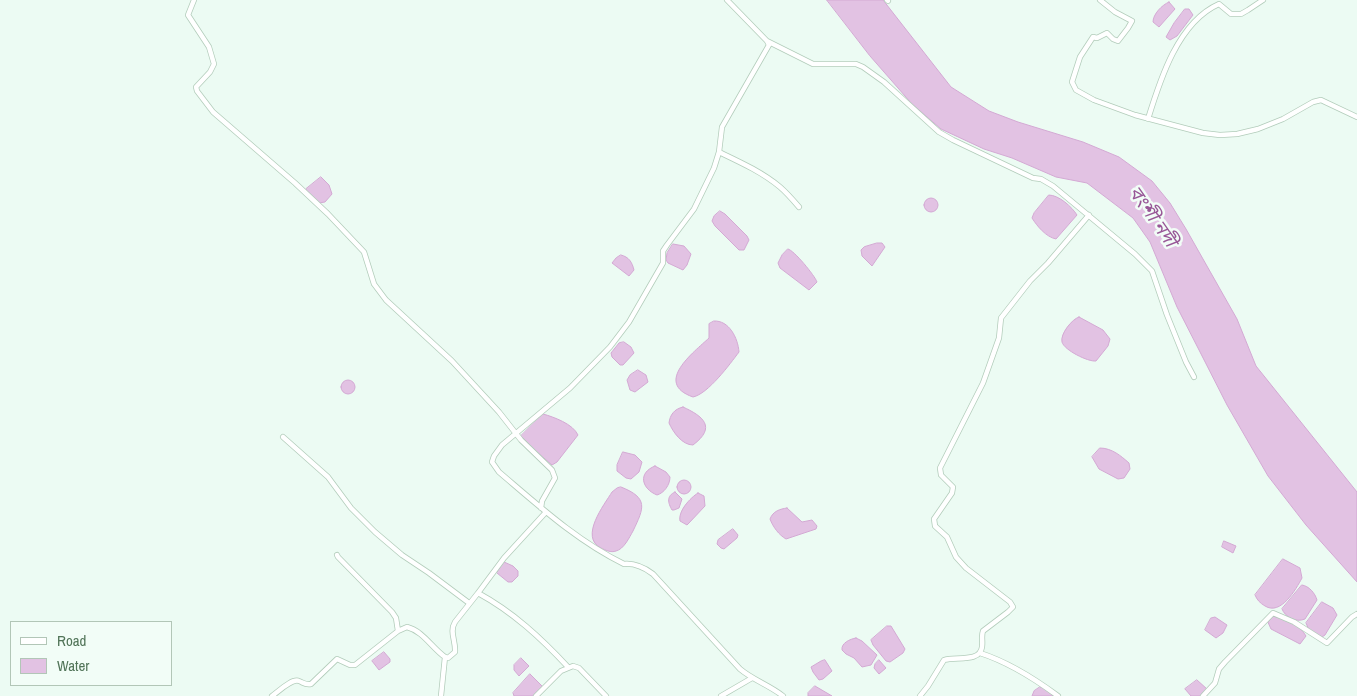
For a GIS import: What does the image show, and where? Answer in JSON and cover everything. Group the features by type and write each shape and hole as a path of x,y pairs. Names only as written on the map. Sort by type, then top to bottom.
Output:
{"street":[{"path":"194,0 188,15 209,47 214,64 210,72 196,87 197,91 213,112 295,182 353,239 364,252 374,284 386,300 452,361 499,412 516,434 554,472 555,478 542,502 541,508"},
{"path":"727,0 769,45 722,127 719,152 714,168 694,209 663,251 663,264 629,322 610,347 576,381 502,445 492,462 499,472 541,508 595,549 624,564 647,569 730,659 752,678 769,686 783,696"},
{"path":"1100,0 1116,12 1132,20 1118,40 1113,39 1107,33 1097,38 1092,37 1080,57 1072,82 1076,90 1094,100 1148,118 1203,133 1220,135 1237,134 1258,129 1283,119 1307,104 1321,100 1357,117"},
{"path":"1148,118 1160,81 1191,25 1219,4 1231,14 1241,14 1263,0"},
{"path":"766,40 813,64 856,64 863,67 884,82 939,132 1033,178 1042,179 1089,215 1152,271 1170,323 1194,377"},
{"path":"719,152 759,172 774,182 800,207"},
{"path":"920,696 944,660 976,656 980,653 983,646 981,638 983,631 1008,612 1012,605 966,568 956,557 947,537 935,526 934,519 952,493 952,487 941,476 940,468 983,383 999,338 1001,318 1030,281 1089,215"},
{"path":"283,437 328,477 351,508 375,532 402,555 469,603"},
{"path":"272,696 296,680 304,684 311,684 337,659 350,666 355,665 398,631 407,627 413,629 448,658 456,652 452,627 504,558 546,512"},
{"path":"337,555 392,612 396,618 398,631"},
{"path":"478,593 496,603 528,626 568,667"},
{"path":"1203,696 1215,683 1219,670 1225,662 1273,613 1294,622 1327,643 1357,614"},
{"path":"980,653 1032,678 1058,696"},
{"path":"441,696 445,657"},
{"path":"536,696 561,671 573,666 579,668 606,696"},
{"path":"721,696 752,678"}],"water":[{"name":"বংশী নদী","path":"827,0 883,0 951,87 989,111 1083,142 1119,157 1152,181 1170,203 1237,319 1256,366 1357,492 1357,582 1306,525 1268,476 1227,405 1177,307 1150,242 1133,218 1087,183 1056,177 1012,158 984,149 941,129 912,104 870,56"},
{"path":"1169,2 1175,9 1159,27 1153,22 1156,13"},
{"path":"1185,9 1189,9 1193,15 1177,36 1170,40 1166,37"},
{"path":"321,177 329,185 332,194 325,202 319,203 306,192 306,189"},
{"path":"1049,195 1065,202 1077,215 1056,239 1045,234 1032,218"},
{"path":"928,198 934,198 938,205 934,212 928,212 924,208 924,202"},
{"path":"720,211 747,236 749,240 744,250 739,250 715,226 712,221 714,216"},
{"path":"882,243 885,247 872,266 862,256 861,250 864,247"},
{"path":"673,244 684,246 691,254 683,270 668,263 666,260 667,253"},
{"path":"788,249 809,269 817,282 809,290 780,268 778,263"},
{"path":"621,255 630,260 634,270 629,276 612,263"},
{"path":"1079,317 1103,330 1110,339 1108,346 1096,361 1077,355 1062,342 1067,327"},
{"path":"714,321 724,323 732,331 737,341 739,352 712,385 699,395 693,397 682,391 677,384 677,376 687,359 709,338 709,324"},
{"path":"624,342 631,347 634,353 623,365 620,365 612,357 611,353 619,343"},
{"path":"638,370 646,375 648,382 635,392 630,390 627,380 630,375"},
{"path":"348,380 353,382 355,387 353,392 348,394 343,392 341,387 343,382"},
{"path":"683,407 701,418 706,427 700,439 693,445 685,443 675,434 669,423 673,413"},
{"path":"543,414 568,424 578,435 557,462 552,465 521,436"},
{"path":"1100,448 1112,451 1129,463 1130,469 1124,478 1118,479 1099,469 1092,457"},
{"path":"623,452 635,455 642,462 639,472 631,479 626,478 617,471 617,465"},
{"path":"655,466 666,472 670,477 666,488 657,495 648,489 644,481 646,473"},
{"path":"684,480 689,482 691,487 689,492 684,494 679,492 677,487 679,482"},
{"path":"621,487 636,495 642,504 640,516 626,543 614,552 601,548 595,543 592,536 599,513 612,492"},
{"path":"675,492 682,499 679,508 672,510 669,500 670,496"},
{"path":"698,493 704,496 705,506 687,525 680,521 681,513 688,501"},
{"path":"787,508 802,522 812,520 817,526 816,529 786,539 783,537 776,530 770,519 777,511"},
{"path":"733,529 738,535 737,538 724,549 721,548 717,544 718,540"},
{"path":"1224,541 1236,546 1233,553 1222,547"},
{"path":"1283,559 1300,568 1302,578 1287,600 1277,607 1271,608 1262,604 1255,595"},
{"path":"504,562 513,566 518,571 518,576 512,582 508,582 497,573"},
{"path":"1302,585 1311,590 1317,600 1305,619 1295,620 1282,609"},
{"path":"1322,602 1333,608 1337,615 1322,637 1309,630 1306,623"},
{"path":"1272,616 1287,620 1303,632 1306,636 1300,644 1271,629 1267,620"},
{"path":"1215,617 1227,625 1223,633 1216,638 1205,630 1211,618"},
{"path":"887,626 891,626 905,649 903,653 890,662 886,661 871,640"},
{"path":"856,638 877,655 871,665 862,667 854,658 842,650 844,643"},
{"path":"384,652 390,659 390,662 379,670 372,661"},
{"path":"521,658 529,666 519,676 514,670 514,665"},
{"path":"825,660 832,671 819,680 811,667"},
{"path":"879,660 886,668 879,674 874,668"},
{"path":"530,674 543,687 533,696 514,696 513,693"},
{"path":"1197,680 1207,689 1201,696 1191,696 1185,689"},
{"path":"815,686 832,696 808,696 808,693"},
{"path":"1040,687 1045,688 1053,696 1032,696 1034,691"}]}
